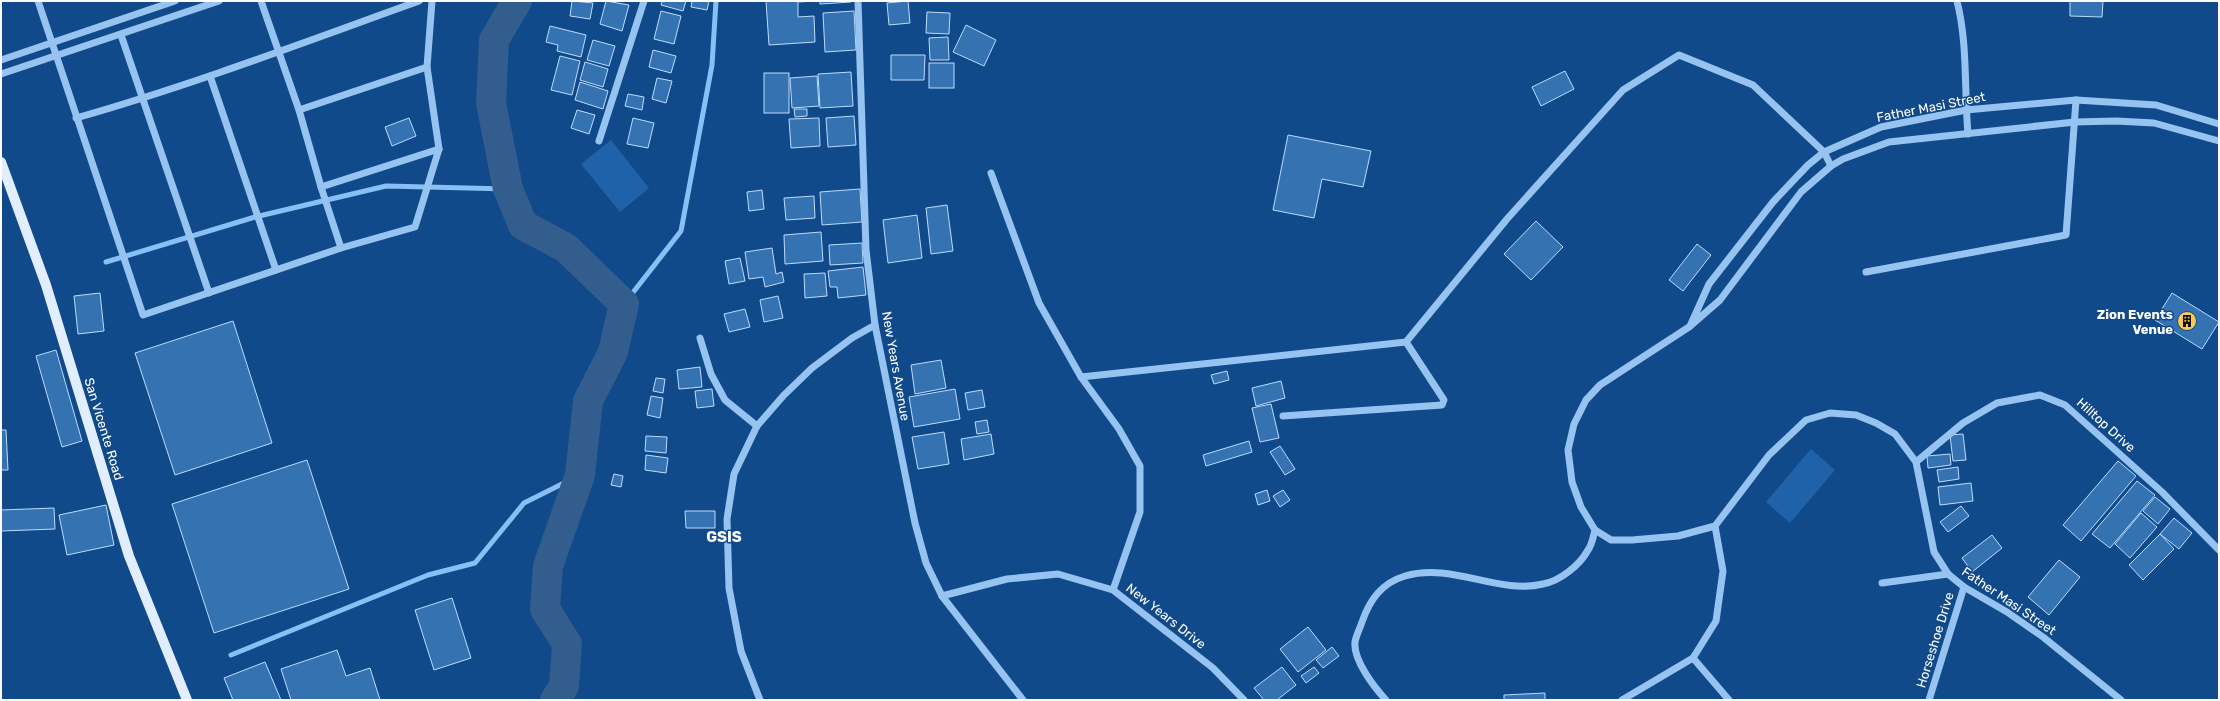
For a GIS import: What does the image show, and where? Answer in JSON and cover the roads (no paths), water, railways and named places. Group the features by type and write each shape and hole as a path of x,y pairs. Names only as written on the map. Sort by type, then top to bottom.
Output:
{"main road":[{"name":"San Vicente Road","path":"1,162 46,285 129,556 188,700"}],"street":[{"path":"38,1 55,56 143,315 341,248 416,226 439,149 427,66 432,1"},
{"path":"1,60 175,1"},
{"path":"1,74 219,1"},
{"path":"261,1 299,110 320,187 341,248"},
{"path":"76,118 144,99 419,1"},
{"path":"599,141 644,1"},
{"name":"New Years Avenue","path":"858,1 866,250 875,325 915,523 926,563 942,596 1023,700"},
{"path":"1957,1 1966,49 1966,110 1968,134"},
{"path":"121,35 209,293"},
{"path":"1081,377 1406,342 1508,219 1623,90 1679,55 1753,85 1824,152 1831,166"},
{"path":"299,110 427,66"},
{"path":"210,76 276,270"},
{"path":"1866,272 2066,235 2076,100"},
{"name":"Father Masi Street","path":"1689,327 1714,278 1773,202 1808,165 1824,152 1881,127 1966,110 2076,100 2156,105 2219,124"},
{"name":"Father Masi Street","path":"2121,700 2037,633 2007,612 1964,587 1948,574 1934,552 1916,462 1895,434 1856,415 1830,413 1806,420 1769,455 1715,526 1678,536 1632,540 1611,540 1595,530 1581,507 1572,482 1568,450 1574,424 1586,400 1600,385 1689,327 1720,300 1801,192 1831,166 1854,154 1889,142 2075,122 2116,121 2154,123 2219,141"},
{"path":"320,187 439,149"},
{"path":"990,173 1038,303 1081,377 1119,429 1140,466 1140,512 1113,590"},
{"path":"760,700 742,651 730,588 727,519 734,474 757,426 784,394 812,368 852,338 875,325"},
{"path":"700,338 710,374 725,400 757,426"},
{"path":"1283,416 1442,405 1444,400 1406,342"},
{"name":"Hilltop Drive","path":"1916,462 1963,423 1997,403 2040,394 2066,405 2162,492 2219,550"},
{"path":"1622,700 1693,658 1716,621 1723,571 1715,526"},
{"path":"1386,700 1371,683 1361,664 1355,643 1364,614 1376,594 1392,580 1416,573 1444,572 1525,586 1544,584 1562,575 1580,562 1589,550 1595,530"},
{"name":"New Years Drive","path":"942,596 1007,579 1058,574 1113,590 1213,668 1244,700"},
{"path":"1882,583 1948,574"},
{"name":"Horseshoe Drive","path":"1929,700 1964,587"},
{"path":"1693,658 1729,700"}],"waterway":[{"path":"517,1 494,40 491,103 508,189 523,225 566,248 624,304 613,352 588,401 580,475 548,566 545,609 567,644 564,686 555,700"},
{"path":"624,304 681,231 712,65 716,1"},
{"path":"106,262 255,217 386,186 508,189"},
{"path":"231,655 428,575 475,563 524,503 580,475"}],"place":[{"name":"Zion Events Venue","path":"2187,321"}],"district":[{"name":"GSIS","path":"724,537"}]}
